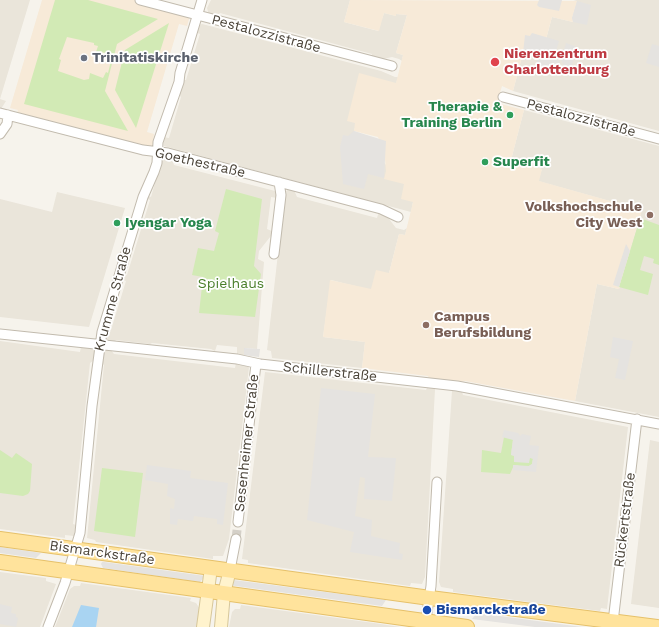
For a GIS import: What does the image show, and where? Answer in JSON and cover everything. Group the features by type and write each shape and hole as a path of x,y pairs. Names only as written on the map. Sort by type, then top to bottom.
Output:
{"main road":[{"name":"Bismarckstraße","path":"0,539 430,598 657,627"},
{"name":"Bismarckstraße","path":"0,562 208,592 224,593 425,624 466,627"}],"street":[{"name":"Pestalozzistraße","path":"140,0 392,66"},
{"name":"Krumme Straße","path":"48,627 68,572 80,533 99,345 102,329 143,197 157,163 158,142 171,100 177,89 202,0"},
{"name":"Pestalozzistraße","path":"503,97 659,139"},
{"name":"Goethestraße","path":"4,114 143,150 158,152 279,182 381,209 398,217"},
{"path":"0,134 7,124 4,114"},
{"path":"274,254 281,195 279,182"},
{"name":"Schillerstraße","path":"0,334 237,359 256,364 457,386 659,424"},
{"name":"Sesenheimer Straße","path":"238,522 256,364"},
{"name":"Rückertstraße","path":"613,622 637,419"},
{"path":"425,624 430,598 438,482"},
{"path":"221,627 224,593 236,539"},
{"path":"203,627 211,568"}],"shaded area":[{"path":"0,0 30,0 0,99"},
{"path":"42,0 158,0 192,9 187,26 179,24 147,132 154,134 152,150 15,119 18,110 10,108"},
{"path":"211,0 350,0 344,22 378,31 384,13 396,16 396,14 407,15 396,53 403,55 402,61 392,57 374,61 371,59 372,54 220,13 218,15 219,17 209,15 207,8"},
{"path":"350,0 577,1 572,18 573,22 552,17 541,58 523,53 513,91 502,86 497,103 524,110 511,160 542,169 539,181 642,210 619,289 597,284 575,401 465,381 461,382 429,378 428,376 362,368 365,342 323,337 330,280 371,289 376,270 389,273 399,234 405,235 413,202 401,199 404,184 384,179 386,171 385,159 378,137 354,131 355,123 347,121 359,73 396,83 403,55 396,53 407,15 396,14 396,16 384,13 379,31 344,22"},
{"path":"539,0 562,0 559,11 539,7 537,5"},
{"path":"573,0 659,0 659,131 513,91 523,53 541,58 552,17 573,22 572,18 577,1"},
{"path":"577,1 591,5 587,25 573,22 572,18"},
{"path":"202,24 381,71 398,77 396,83 356,123 354,131 404,184 413,202 411,212 164,146 163,137 169,138 181,97 179,95 183,80 186,80 200,34 195,32 197,26"},
{"path":"532,33 559,41 554,59 560,61 556,76 534,70 538,57 523,53 525,35 530,36"},
{"path":"566,43 577,47 569,76 561,60"},
{"path":"652,44 659,46 659,67 646,63"},
{"path":"0,99 6,101 1,109 0,109"},
{"path":"524,110 659,146 659,417 575,401 597,284 619,289 642,210 538,181 542,169 511,160"},
{"path":"354,131 386,141 384,178 368,174 364,189 343,184 340,147 343,135 348,136"},
{"path":"167,157 171,157 174,165 279,192 277,198 271,197 267,229 274,232 259,251 258,259 264,262 257,349 245,348 244,356 237,355 237,347 217,345 215,351 211,349 116,340 112,344 104,340 105,329 111,330 126,281 121,279 121,277 127,275 150,200 147,199 148,196 151,197 161,162"},
{"path":"290,188 294,190 297,197 377,218 379,211 386,215 396,228 404,230 407,228 405,235 399,234 389,273 371,290 331,280 323,337 365,342 362,368 272,358 271,351 267,350 285,192"},
{"path":"57,192 125,208 89,327 0,317 0,199 52,212"},
{"path":"626,244 630,251 619,287 613,285"},
{"path":"613,337 633,341 625,380 615,378 619,359 610,357"},
{"path":"0,341 80,352 81,347 90,346 94,349 94,360 90,363 73,524 76,525 74,536 65,535 65,538 0,529"},
{"path":"244,348 260,349 259,357 244,355"},
{"path":"111,350 114,354 235,368 236,363 249,367 229,539 223,556 213,556 213,559 96,542 95,540 87,538 104,365 100,361 103,351"},
{"path":"265,372 426,390 427,388 435,389 425,577 422,584 411,583 410,586 248,563 248,560 242,559"},
{"path":"321,388 375,394 368,457 396,458 392,501 364,499 365,478 360,477 355,516 372,520 371,536 400,543 399,553 403,554 402,560 350,552 354,532 307,520"},
{"path":"452,391 462,392 463,395 628,427 607,609 601,608 600,611 453,592 453,589 441,587 439,582"},
{"path":"504,430 518,433 520,436 522,434 531,436 529,445 539,446 536,472 513,470 513,465 529,466 532,464 533,459 530,458 529,463 514,462 514,456 511,455 513,440 502,437"},
{"path":"650,440 659,442 659,608 631,604"},
{"path":"147,465 191,471 190,478 228,483 223,525 217,524 217,519 194,516 193,521 178,519 177,525 170,524 170,508 174,509 175,499 167,496 168,484 145,480"},
{"path":"0,547 41,553 36,558 0,553"},
{"path":"102,562 205,576 200,582 103,568 101,564"},
{"path":"0,572 46,578 46,581 56,584 40,627 0,627"},
{"path":"226,579 386,600 382,606 221,584"},
{"path":"81,583 191,598 190,601 196,603 200,609 197,627 55,627 70,589 74,586 80,586"},
{"path":"0,604 12,607 11,613 16,614 16,617 18,618 16,627 0,624"},
{"path":"241,605 400,627 229,627 232,612 235,609 240,609"},
{"path":"477,613 582,627 535,627 472,619"}],"green space":[{"path":"55,0 88,0 158,19 117,44 105,91 128,131 24,104","holes":["67,37 94,43 94,45 98,46 96,52 110,53 109,60 111,61 108,73 106,72 103,78 90,73 89,79 84,80 58,71 61,60 59,59"]},
{"path":"169,23 136,128 115,90 125,50"},
{"name":"Spielhaus","path":"226,189 262,199 254,266 261,274 255,317 199,313 203,277 192,275 198,248 214,251 219,233 215,231"},
{"path":"640,218 659,225 659,265 653,263 654,259 644,256 640,270 653,274 648,295 619,287"},
{"path":"504,437 513,439 511,455 533,458 532,464 527,467 514,465 510,474 481,472 482,450 501,453"},
{"path":"0,450 12,458 16,453 32,464 30,491 28,494 23,496 0,493"},
{"path":"102,468 143,473 135,537 94,531"}],"water":[{"path":"81,605 99,608 96,627 72,627"}],"tunnel":[{"path":"236,539 238,522"}],"place":[{"name":"Trinitatiskirche","path":"84,58"},
{"name":"Nierenzentrum Charlottenburg","path":"495,62"},
{"name":"Therapie & Training Berlin","path":"510,115"},
{"name":"Superfit","path":"485,162"},
{"name":"Volkshochschule City West","path":"650,215"},
{"name":"Iyengar Yoga","path":"117,223"},
{"name":"Campus Berufsbildung","path":"426,325"},
{"name":"Bismarckstraße","path":"427,610"}]}
